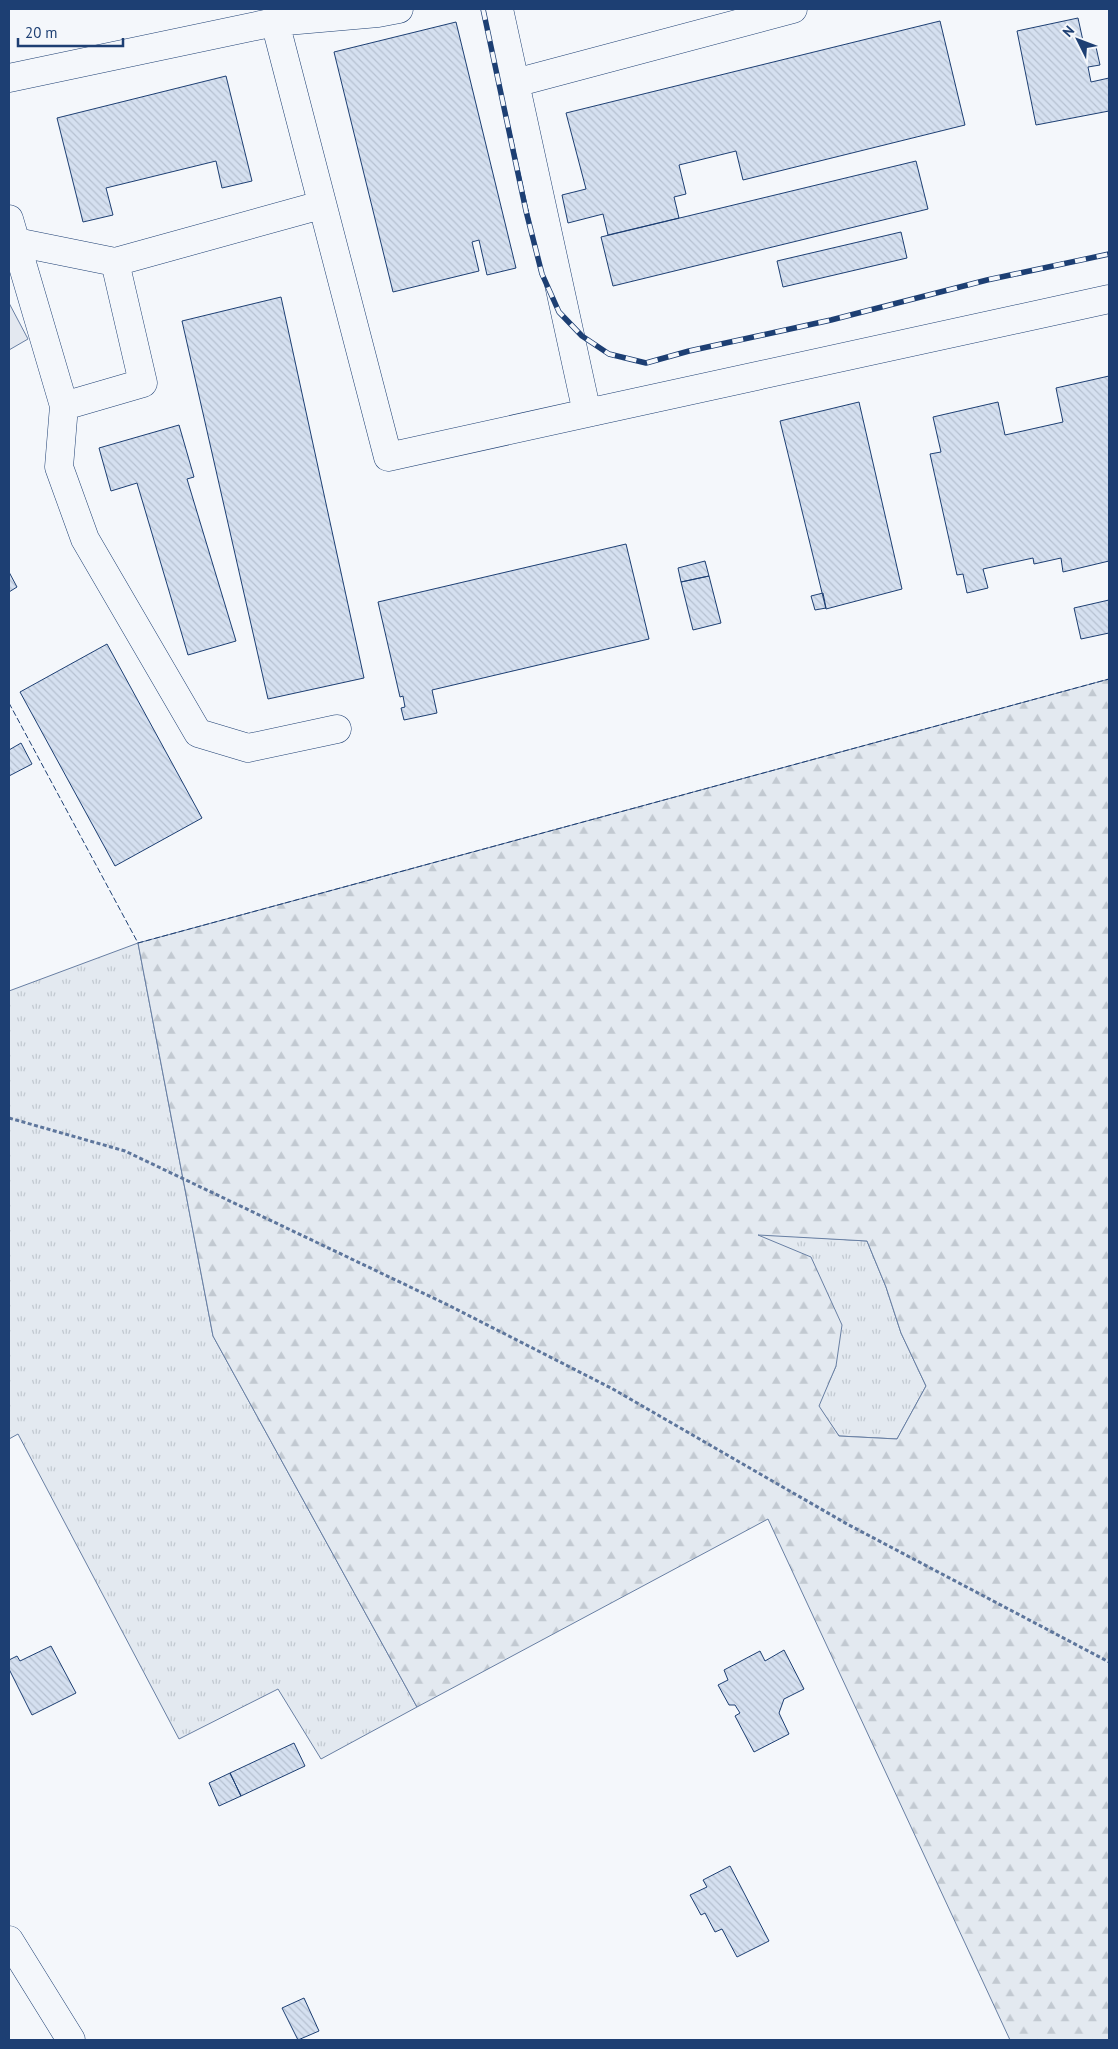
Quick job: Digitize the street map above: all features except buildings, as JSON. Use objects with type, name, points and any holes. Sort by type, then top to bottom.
[{"type":"street","points":[[499,9],[587,413]]},
{"type":"street","points":[[515,83],[793,9]]},
{"type":"street","points":[[9,78],[275,22],[385,10]]},
{"type":"street","points":[[275,22],[388,457],[1109,299]]},
{"type":"street","points":[[12,231],[115,262],[321,205]]},
{"type":"street","points":[[12,231],[64,406],[59,467],[85,539],[198,733],[248,748],[337,729]]},
{"type":"street","points":[[64,406],[143,383],[115,262]]},
{"type":"street","points":[[9,1940],[71,2040]]},
{"type":"path","points":[[9,1118],[125,1151],[448,1305],[612,1388],[847,1524],[1109,1662]]},
{"type":"green space","points":[[1109,679],[1109,2040],[1010,2040],[768,1519],[417,1707],[213,1336],[138,943]],"holes":[[[758,1235],[867,1241],[886,1287],[901,1333],[926,1386],[897,1439],[839,1436],[819,1406],[836,1366],[842,1325],[811,1257]]]},
{"type":"green space","points":[[138,943],[213,1336],[417,1707],[321,1759],[278,1689],[179,1739],[18,1434],[9,1439],[9,991]]},
{"type":"green space","points":[[756,1234],[867,1241],[886,1287],[901,1333],[926,1386],[897,1439],[839,1436],[818,1406],[836,1366]]},
{"type":"shaded area","points":[[9,303],[28,339],[9,350]]},
{"type":"railway","points":[[483,9],[526,211],[542,274],[559,312],[582,336],[609,354],[646,363],[689,351],[831,320],[987,280],[1109,254]]},
{"type":"fence","points":[[9,703],[138,943],[1109,679]]}]
